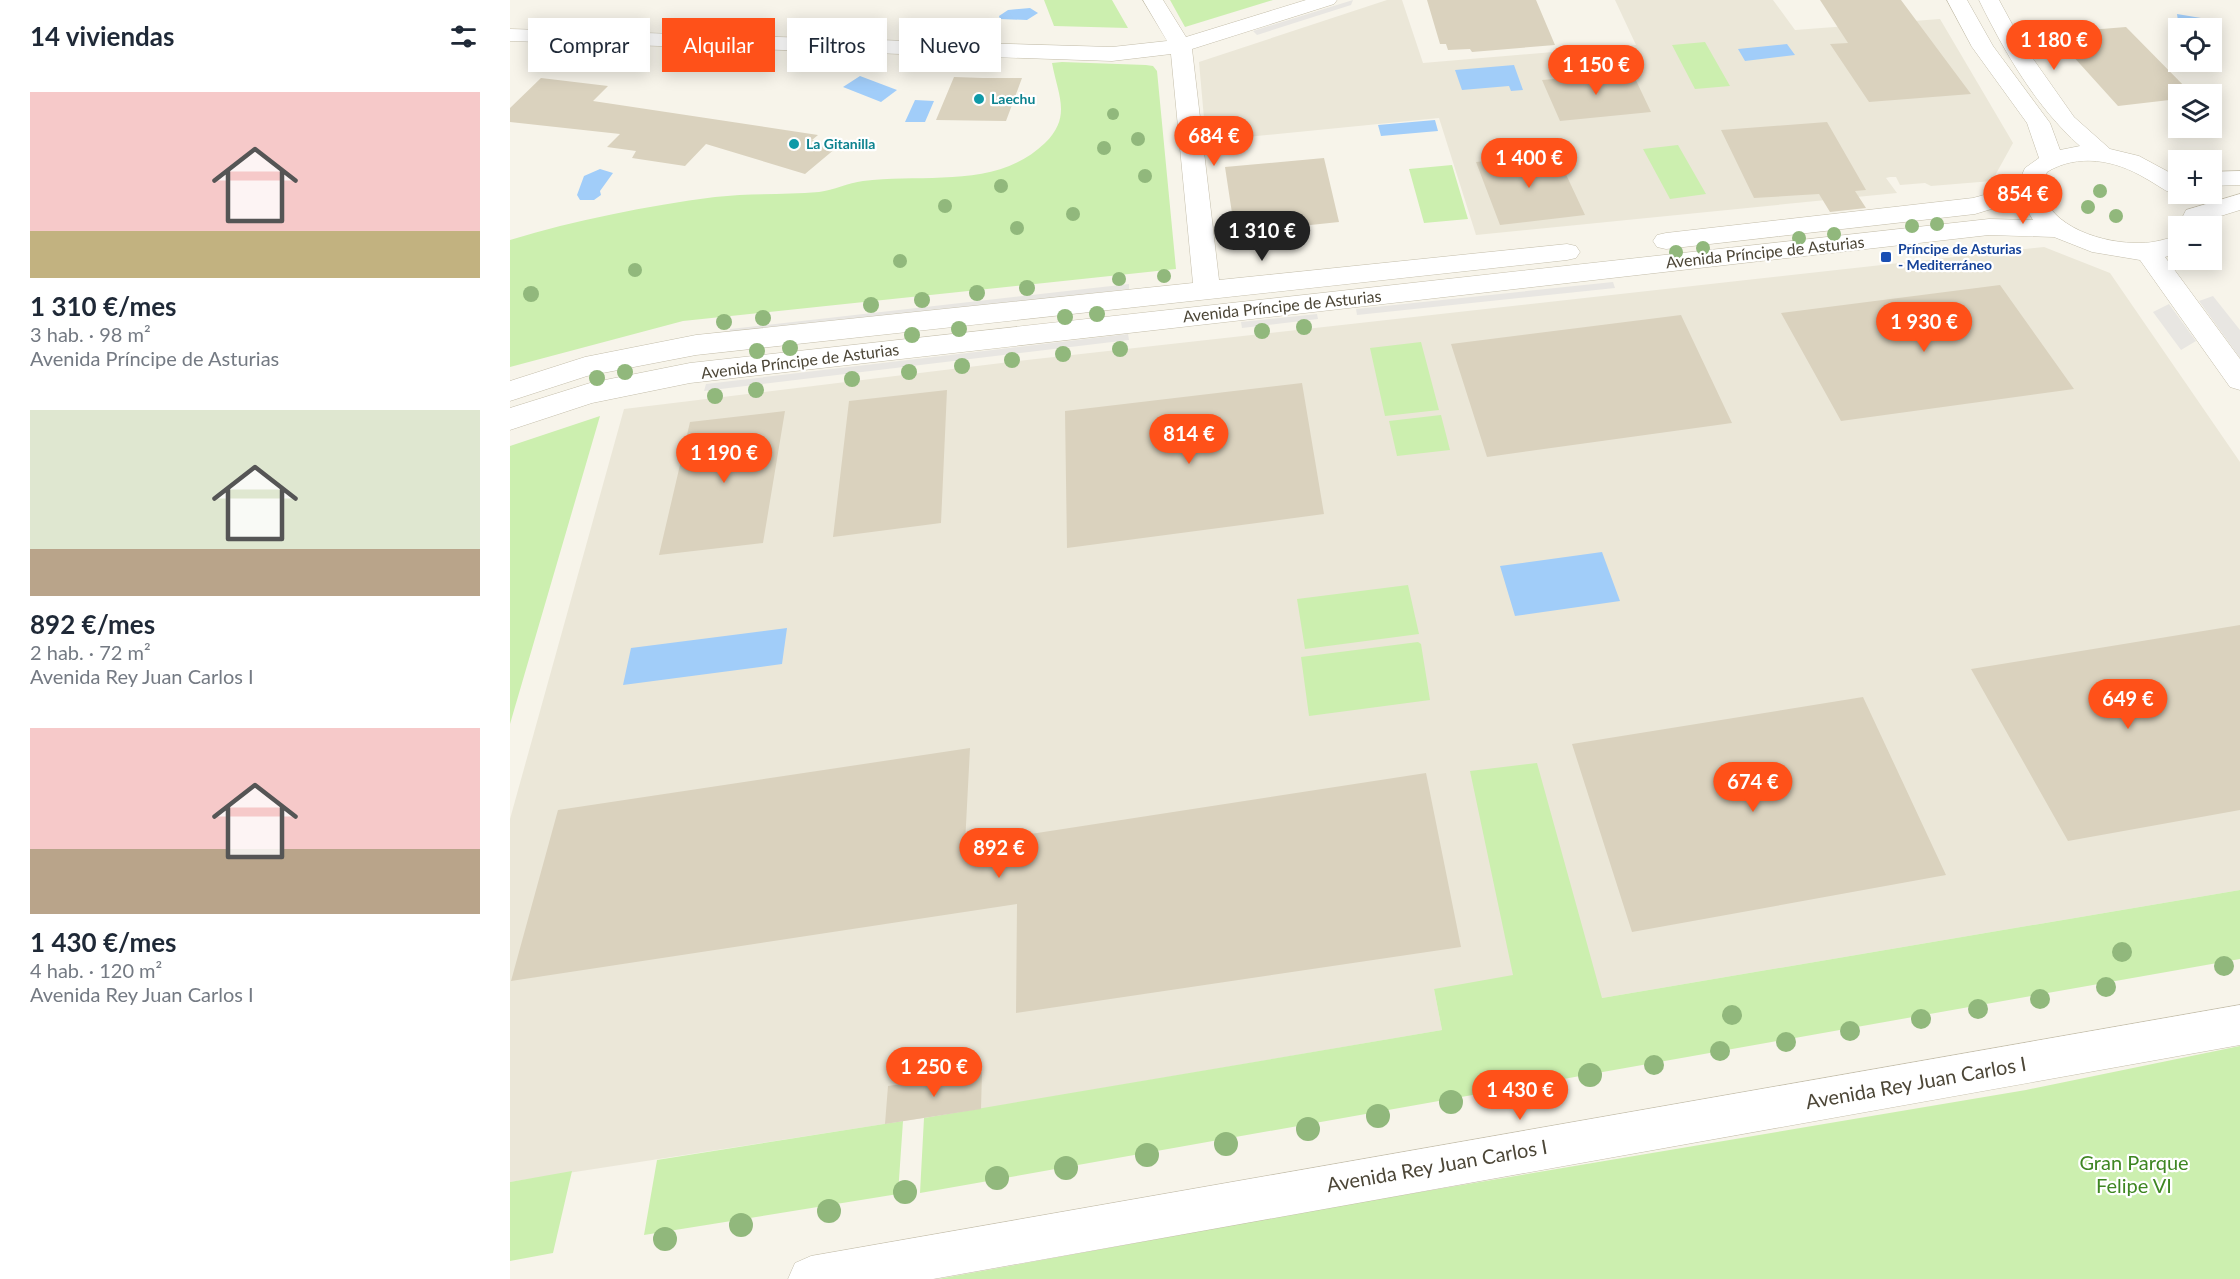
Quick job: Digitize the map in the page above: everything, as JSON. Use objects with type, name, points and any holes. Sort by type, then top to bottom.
[{"type":"street","points":[[1154,0],[1181,46],[1207,290]]},
{"type":"street","points":[[510,35],[1112,54],[1181,46],[1327,0]]},
{"type":"street","points":[[1958,0],[1983,47],[2038,123],[2051,159]]},
{"type":"street","points":[[1989,0],[2013,47],[2066,122],[2103,155]]},
{"type":"street","points":[[510,20],[1117,39],[1181,46]]},
{"type":"street","points":[[2168,178],[2134,163],[2103,155],[2084,154],[2051,159],[2038,167],[2030,177],[2029,190],[2038,210],[2060,229],[2103,247],[2148,252],[2168,247]]},
{"type":"street","points":[[2222,179],[2240,178]]},
{"type":"street","name":"Avenida Príncipe de Asturias","points":[[510,391],[585,367],[696,345],[1975,206],[2029,190]]},
{"type":"street","points":[[2207,216],[2240,202]]},
{"type":"street","name":"Avenida Príncipe de Asturias","points":[[510,419],[590,393],[690,373],[1989,226],[2060,229]]},
{"type":"street","points":[[2148,252],[2240,380]]},
{"type":"street","name":"Avenida Rey Juan Carlos I","points":[[811,1279],[1149,1217],[2240,1025]]},
{"type":"shaded area","points":[[1353,0],[1351,5],[1257,35],[1253,31]]},
{"type":"shaded area","points":[[1387,0],[1402,0],[1423,63],[1636,45],[1615,0],[1773,0],[1795,30],[1940,19],[2013,143],[1992,181],[1931,186],[1925,183],[1900,185],[1896,177],[1890,177],[1886,178],[1897,193],[1476,235],[1439,118],[1206,141],[1199,62]]},
{"type":"shaded area","points":[[2044,247],[2110,273],[2240,462],[2240,890],[1602,998],[1434,989],[1442,1030],[981,1109],[510,1182],[510,819],[624,409],[1027,360]]},
{"type":"shaded area","points":[[1613,282],[1615,288],[1357,315],[1356,309]]},
{"type":"shaded area","points":[[1129,284],[1129,289],[728,335],[730,329]]},
{"type":"shaded area","points":[[2213,296],[2240,330],[2240,358],[2199,301]]},
{"type":"shaded area","points":[[2169,304],[2196,341],[2181,350],[2153,312]]},
{"type":"shaded area","points":[[1317,314],[1318,319],[1242,328],[1241,322]]},
{"type":"shaded area","points":[[1128,334],[1129,340],[704,391],[706,384]]},
{"type":"green space","points":[[1044,0],[1112,0],[1128,28],[1054,26]]},
{"type":"green space","points":[[1170,0],[1273,0],[1185,27]]},
{"type":"green space","points":[[1705,42],[1730,86],[1695,89],[1672,45]]},
{"type":"green space","points":[[1052,63],[1146,65],[1153,66],[1157,71],[1176,269],[683,321],[510,367],[510,240],[586,220],[689,201],[728,196],[819,192],[863,181],[959,177],[1005,168],[1026,158],[1045,143],[1058,124],[1061,105]]},
{"type":"green space","points":[[1678,145],[1706,194],[1670,199],[1643,149]]},
{"type":"green space","points":[[1452,165],[1468,219],[1424,223],[1409,169]]},
{"type":"green space","points":[[1421,342],[1439,410],[1385,416],[1370,348]]},
{"type":"green space","points":[[1441,415],[1450,450],[1397,456],[1389,421]]},
{"type":"green space","points":[[600,416],[510,724],[510,446]]},
{"type":"green space","points":[[1408,585],[1419,634],[1305,649],[1297,599]]},
{"type":"green space","points":[[1418,642],[1421,644],[1430,700],[1309,716],[1301,657]]},
{"type":"green space","points":[[1537,763],[1602,998],[2240,890],[2240,959],[920,1193],[924,1118],[1442,1030],[1434,989],[1513,975],[1470,771]]},
{"type":"green space","name":"Gran Parque Felipe VI","points":[[2240,1046],[2240,1279],[938,1279],[1349,1204],[2026,1090]]},
{"type":"green space","points":[[903,1121],[898,1194],[644,1235],[657,1160]]},
{"type":"green space","points":[[572,1171],[553,1253],[510,1261],[510,1182]]},
{"type":"water","points":[[1030,8],[1038,13],[1027,20],[1000,18],[999,16],[1008,10]]},
{"type":"water","points":[[2177,14],[2201,18],[2178,18]]},
{"type":"water","points":[[1787,44],[1795,55],[1745,61],[1738,49]]},
{"type":"water","points":[[1514,65],[1523,90],[1511,91],[1509,86],[1462,90],[1455,70]]},
{"type":"water","points":[[860,76],[897,90],[881,102],[843,87]]},
{"type":"water","points":[[915,100],[934,101],[925,122],[905,122]]},
{"type":"water","points":[[1435,120],[1438,131],[1381,136],[1378,125]]},
{"type":"water","points":[[600,169],[613,173],[600,191],[601,195],[594,200],[580,200],[577,195],[584,176]]},
{"type":"water","points":[[1602,552],[1620,601],[1515,616],[1500,566]]},
{"type":"water","points":[[787,628],[782,664],[623,685],[631,648]]},
{"type":"building","points":[[1427,0],[1536,0],[1555,45],[1472,52],[1470,49],[1448,50],[1446,44],[1440,44]]},
{"type":"building","points":[[1820,0],[1901,0],[1971,94],[1869,102],[1830,44],[1848,43]]},
{"type":"building","points":[[2126,27],[2182,84],[2168,84],[2168,100],[2118,106],[2052,33]]},
{"type":"building","points":[[1632,72],[1651,112],[1560,121],[1542,80]]},
{"type":"building","name":"Laechu","points":[[954,77],[1022,78],[1006,121],[936,120]]},
{"type":"building","points":[[541,78],[608,86],[593,101],[818,135],[812,140],[836,148],[805,174],[706,144],[685,166],[632,158],[636,151],[607,147],[620,134],[510,122],[510,108]]},
{"type":"building","points":[[1827,122],[1866,190],[1855,191],[1866,208],[1830,212],[1819,194],[1754,198],[1721,130]]},
{"type":"building","points":[[1556,153],[1585,215],[1500,225],[1476,162]]},
{"type":"building","points":[[1324,158],[1339,222],[1235,233],[1225,167]]},
{"type":"building","points":[[2000,285],[2074,389],[1841,421],[1781,313]]},
{"type":"building","points":[[1681,315],[1732,423],[1487,457],[1451,344]]},
{"type":"building","points":[[1302,383],[1324,514],[1067,548],[1065,411]]},
{"type":"building","points":[[947,390],[941,523],[833,537],[849,401]]},
{"type":"building","points":[[785,411],[763,543],[659,555],[690,422]]},
{"type":"building","points":[[2240,625],[2240,810],[2068,841],[1971,669]]},
{"type":"building","points":[[1863,697],[1946,875],[1632,932],[1572,744]]},
{"type":"building","points":[[970,748],[965,844],[1426,773],[1461,947],[1016,1013],[1017,904],[511,981],[558,810]]},
{"type":"building","points":[[982,1072],[981,1109],[885,1124],[888,1086]]},
{"type":"place","name":"Laechu","points":[[979,99]]},
{"type":"place","name":"La Gitanilla","points":[[794,144]]},
{"type":"place","name":"Príncipe de Asturias - Mediterráneo","points":[[1886,257]]}]
